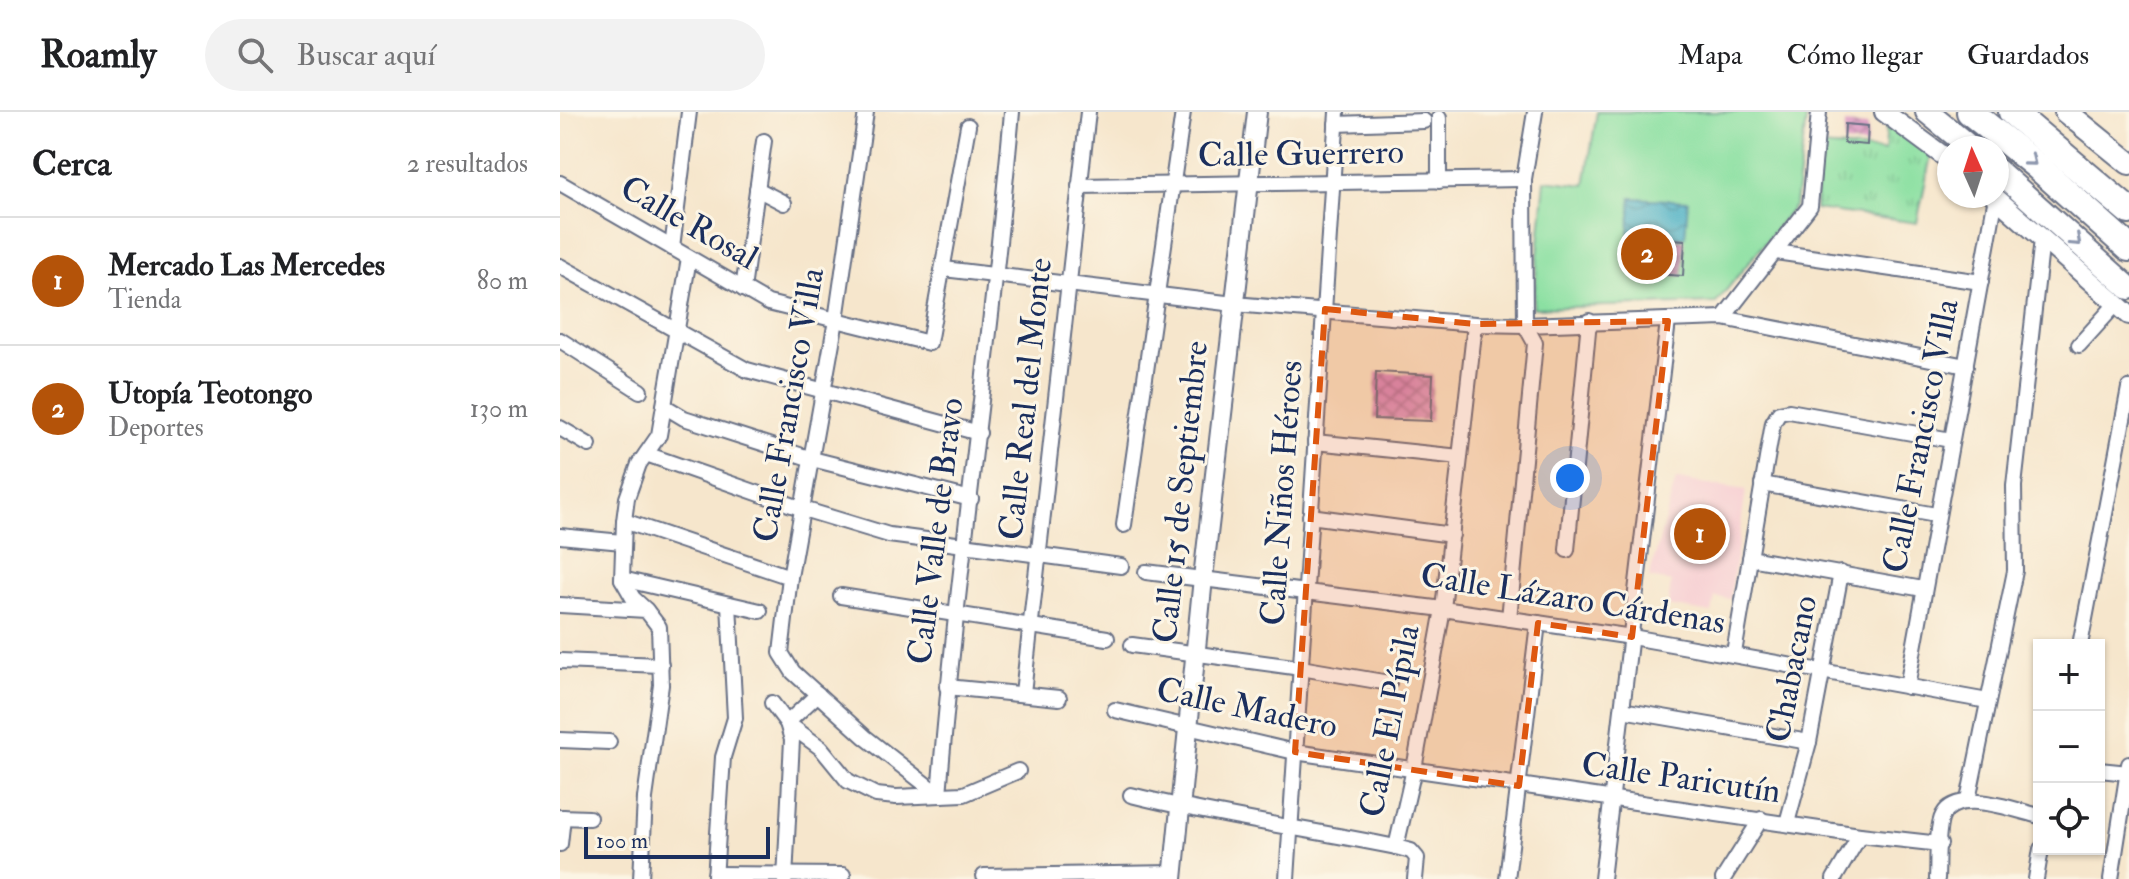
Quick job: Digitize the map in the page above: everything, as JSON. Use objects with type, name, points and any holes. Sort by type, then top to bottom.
[{"type":"highway","points":[[1970,112],[2038,167],[2129,248]]},
{"type":"highway","points":[[2012,112],[2129,211]]},
{"type":"highway","points":[[2066,112],[2129,163]]},
{"type":"highway","points":[[1927,127],[1946,136]]},
{"type":"highway","points":[[2009,182],[2125,302]]},
{"type":"street","points":[[672,248],[689,112]]},
{"type":"street","name":"Calle Francisco Villa","points":[[866,112],[836,320],[790,577],[781,653],[793,672],[865,737],[939,795]]},
{"type":"street","name":"Calle Valle de Bravo","points":[[939,795],[947,687],[998,275],[1012,112]]},
{"type":"street","name":"Calle Real del Monte","points":[[1023,693],[1088,112]]},
{"type":"street","points":[[1124,525],[1183,112]]},
{"type":"street","name":"Calle 15 de Septiembre","points":[[1173,876],[1203,578],[1257,112]]},
{"type":"street","points":[[1509,619],[1535,343],[1525,325],[1524,179],[1535,112]]},
{"type":"street","points":[[1723,318],[1810,206],[1819,112]]},
{"type":"street","points":[[1884,112],[1927,127]]},
{"type":"street","points":[[2080,112],[2129,152]]},
{"type":"street","points":[[1336,118],[1424,121]]},
{"type":"street","name":"Calle Niños Héroes","points":[[1287,879],[1336,118]]},
{"type":"street","points":[[1439,118],[1439,181]]},
{"type":"street","points":[[968,126],[944,269],[1234,304],[1325,309],[1475,324],[1723,318],[1966,366]]},
{"type":"street","points":[[743,289],[764,141]]},
{"type":"street","name":"Calle Guerrero","points":[[1079,186],[1524,179]]},
{"type":"street","name":"Calle Rosal","points":[[560,183],[768,303],[929,343],[944,269]]},
{"type":"street","points":[[757,189],[784,203]]},
{"type":"street","name":"Calle Francisco Villa","points":[[1907,687],[1993,208]]},
{"type":"street","points":[[2007,208],[2042,239],[2125,302],[2079,345]]},
{"type":"street","points":[[1968,800],[2015,571],[2014,486],[2042,239]]},
{"type":"street","points":[[1776,252],[1981,282]]},
{"type":"street","points":[[641,879],[645,798],[661,685],[659,627],[633,598],[622,579],[622,542],[632,481],[659,435],[689,258]]},
{"type":"street","points":[[560,266],[747,370],[979,433]]},
{"type":"street","points":[[1567,550],[1589,321]]},
{"type":"street","points":[[1602,879],[1668,321]]},
{"type":"street","name":"Calle El Pípila","points":[[1415,879],[1417,858],[1411,851],[1396,847],[1414,769],[1443,609],[1475,324]]},
{"type":"street","points":[[560,340],[640,391]]},
{"type":"street","points":[[2081,639],[2129,388]]},
{"type":"street","points":[[664,406],[684,418],[812,459],[971,499]]},
{"type":"street","points":[[1734,653],[1773,423],[1779,413],[1789,411],[1951,440]]},
{"type":"street","points":[[560,428],[589,445]]},
{"type":"street","points":[[1315,442],[1460,457]]},
{"type":"street","points":[[646,454],[803,509],[889,535],[1121,566]]},
{"type":"street","points":[[1762,484],[1936,515]]},
{"type":"street","points":[[1310,516],[1452,535]]},
{"type":"street","points":[[624,521],[790,577]]},
{"type":"street","points":[[560,536],[622,542]]},
{"type":"street","points":[[1750,558],[1923,589]]},
{"type":"street","name":"Calle Lázaro Cárdenas","points":[[1146,572],[1443,609],[1632,637],[1988,701]]},
{"type":"street","name":"Chabacano","points":[[1787,823],[1809,742],[1841,573]]},
{"type":"street","points":[[622,579],[760,611]]},
{"type":"street","points":[[841,596],[1107,638]]},
{"type":"street","points":[[729,604],[735,718],[723,757],[715,877],[843,875]]},
{"type":"street","points":[[560,605],[650,614]]},
{"type":"street","points":[[1507,879],[1538,623]]},
{"type":"street","points":[[1132,645],[1389,683]]},
{"type":"street","points":[[560,661],[661,665]]},
{"type":"street","points":[[947,687],[1059,698]]},
{"type":"street","points":[[787,723],[818,694]]},
{"type":"street","points":[[772,703],[787,723],[821,748],[848,781],[862,790],[896,797],[964,794],[1018,771]]},
{"type":"street","name":"Calle Madero","points":[[1115,710],[1295,752],[1414,769]]},
{"type":"street","points":[[1622,710],[1809,742]]},
{"type":"street","points":[[785,877],[792,740],[787,723]]},
{"type":"street","points":[[560,740],[609,742]]},
{"type":"street","name":"Calle Paricutín","points":[[1414,769],[1610,800],[1940,844]]},
{"type":"street","points":[[2105,770],[2128,770],[2111,879]]},
{"type":"street","points":[[1131,795],[1396,847]]},
{"type":"street","points":[[1937,879],[1943,815],[1953,805],[1968,800],[2033,815]]},
{"type":"street","points":[[560,844],[561,817],[589,818]]},
{"type":"street","points":[[1723,879],[1761,819]]},
{"type":"street","points":[[1834,879],[1860,835]]},
{"type":"street","points":[[2036,879],[2040,855]]},
{"type":"street","points":[[984,876],[1173,876]]},
{"type":"highlighted area","points":[[1325,309],[1475,324],[1668,321],[1632,637],[1538,623],[1519,786],[1295,752]]},
{"type":"shaded area","points":[[1676,479],[1746,490],[1730,599],[1715,597],[1712,613],[1668,606],[1671,582],[1649,578]]},
{"type":"green space","points":[[1597,112],[1807,112],[1795,205],[1716,303],[1533,308],[1545,180],[1585,185]]},
{"type":"green space","points":[[1887,123],[1931,155],[1917,223],[1815,209],[1821,146],[1885,151]]},
{"type":"water","points":[[1631,198],[1688,201],[1685,237],[1629,234]]},
{"type":"building","points":[[1845,124],[1868,126],[1867,145],[1844,143]]},
{"type":"building","points":[[1628,236],[1685,240],[1683,276],[1626,272]]},
{"type":"building","points":[[1376,372],[1433,375],[1431,421],[1374,419]]},
{"type":"place","name":"Utopía Teotongo","points":[[1647,254]]},
{"type":"place","name":"Mercado Las Mercedes","points":[[1700,534]]}]
